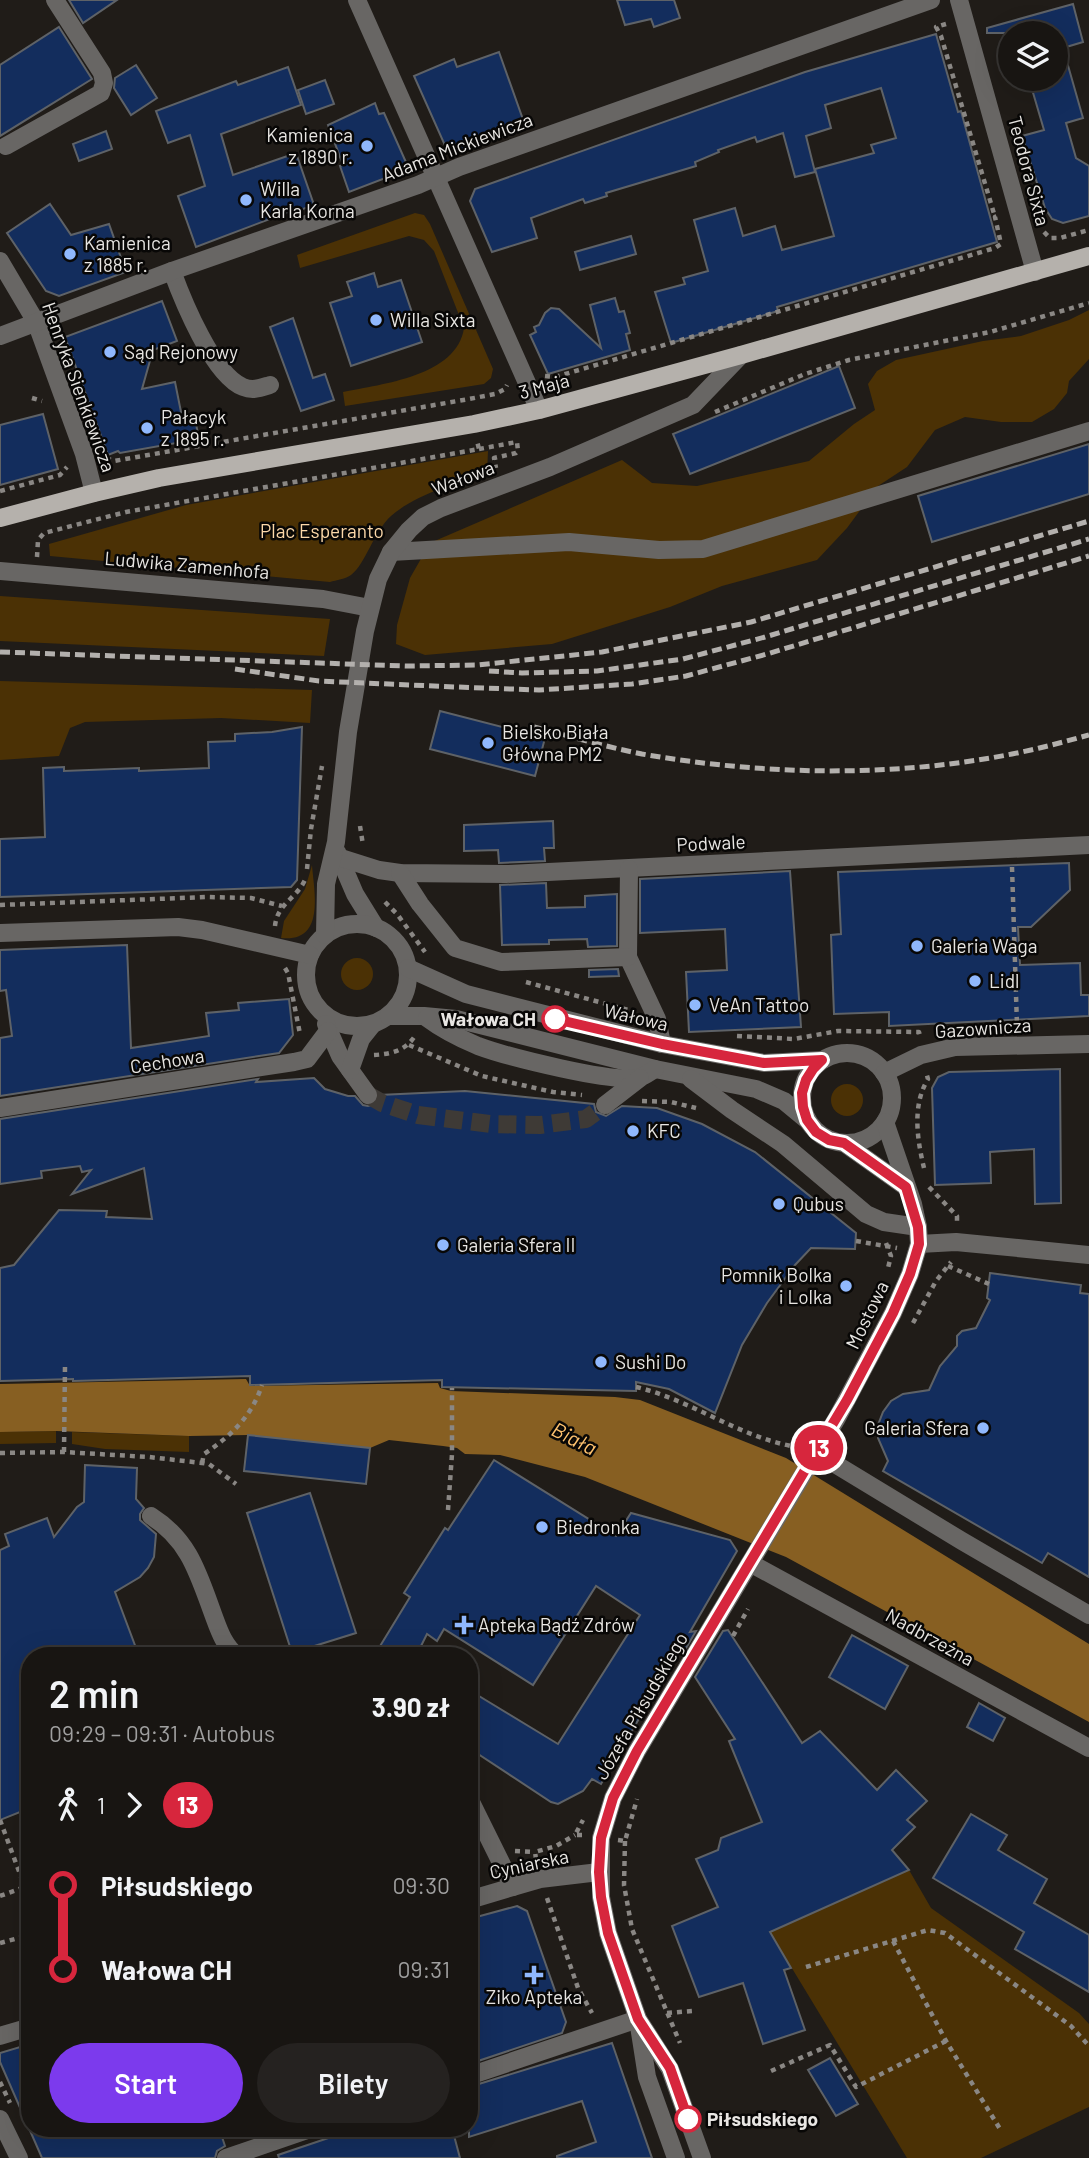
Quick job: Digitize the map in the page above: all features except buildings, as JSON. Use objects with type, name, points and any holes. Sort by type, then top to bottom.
[{"type":"main road","name":"3 Maja","points":[[0,518],[159,478],[474,424],[538,410],[1089,256]]},
{"type":"street","points":[[6,146],[101,93],[104,83],[102,73],[55,0]]},
{"type":"street","points":[[357,0],[538,410]]},
{"type":"street","name":"Adama Mickiewicza","points":[[0,336],[589,120],[931,0]]},
{"type":"street","name":"Teodora Sixta","points":[[959,0],[1035,272]]},
{"type":"street","name":"Henryka Sienkiewicza","points":[[0,261],[36,322],[85,454],[94,493]]},
{"type":"street","points":[[172,271],[202,338],[225,373],[235,383],[246,388],[255,390],[270,385]]},
{"type":"street","name":"Wałowa","points":[[326,935],[326,884],[337,849],[348,732],[363,641],[378,579],[391,552],[409,530],[424,517],[441,508],[550,467],[693,405],[741,355]]},
{"type":"street","points":[[391,552],[569,542],[659,550],[703,549],[1089,431]]},
{"type":"street","name":"Ludwika Zamenhofa","points":[[0,571],[323,598],[370,608]]},
{"type":"street","name":"Podwale","points":[[337,849],[379,870],[400,873],[506,874],[1089,845]]},
{"type":"street","points":[[337,849],[355,894],[376,928]]},
{"type":"street","points":[[629,869],[628,957],[657,1019],[662,1044]]},
{"type":"street","points":[[400,873],[420,904],[455,948],[500,962],[628,957]]},
{"type":"street","points":[[350,1070],[361,1039],[401,1003],[407,986],[408,968],[402,951],[391,937],[376,928],[359,924],[341,927],[326,935],[310,955],[306,971],[307,987],[313,1001],[350,1070],[369,1095]]},
{"type":"street","points":[[0,933],[178,927],[310,955]]},
{"type":"street","name":"Wałowa","points":[[408,968],[466,994],[662,1044],[764,1063],[822,1060]]},
{"type":"street","points":[[326,1022],[355,1027],[381,1020],[424,1016],[456,1019],[647,1074],[689,1077],[756,1089],[784,1101],[807,1120],[816,1132],[829,1140],[844,1143],[856,1143],[868,1138],[885,1122],[892,1097],[884,1073],[863,1056],[849,1053],[835,1054],[822,1060],[806,1080],[802,1093],[807,1120]]},
{"type":"street","name":"Cechowa","points":[[0,1108],[307,1059],[326,1022]]},
{"type":"street","name":"Gazownicza","points":[[884,1073],[921,1055],[955,1047],[1089,1044]]},
{"type":"street","points":[[605,1105],[647,1074]]},
{"type":"street","points":[[689,1077],[783,1144],[866,1214],[914,1240],[1089,1255]]},
{"type":"street","points":[[885,1122],[906,1187],[914,1240]]},
{"type":"street","points":[[844,1143],[906,1187]]},
{"type":"street","name":"Mostowa","points":[[755,1555],[817,1453],[893,1313],[910,1274],[914,1240]]},
{"type":"street","points":[[817,1453],[1089,1615]]},
{"type":"street","points":[[150,1516],[164,1524],[183,1544],[224,1642],[229,1647]]},
{"type":"street","name":"Nadbrzeżna","points":[[755,1555],[1089,1748]]},
{"type":"street","name":"Józefa Piłsudskiego","points":[[676,2158],[647,2077],[638,2019],[608,1933],[599,1872],[601,1838],[613,1798],[643,1741],[755,1555]]},
{"type":"street","points":[[478,1816],[513,1887]]},
{"type":"street","name":"Cyniarska","points":[[478,1897],[540,1879],[599,1872]]},
{"type":"street","points":[[478,2073],[638,2019]]},
{"type":"street","name":"Józefa Piłsudskiego","points":[[638,2019],[670,2068],[702,2158]]},
{"type":"street","points":[[0,2036],[21,2030]]},
{"type":"street","points":[[0,2119],[19,2158]]},
{"type":"street","points":[[226,2158],[287,2137]]},
{"type":"path","points":[[100,448],[104,456],[114,461],[469,399],[505,389],[508,383],[505,370],[533,358],[539,370],[547,377],[555,377],[995,248],[1001,244],[1001,239],[941,36],[936,27]]},
{"type":"path","points":[[995,217],[1018,211]]},
{"type":"path","points":[[1040,223],[1050,238],[1089,230]]},
{"type":"path","points":[[710,414],[805,374],[849,360],[990,332],[1089,303]]},
{"type":"path","points":[[33,398],[41,401]]},
{"type":"path","points":[[469,399],[479,449]]},
{"type":"path","points":[[37,559],[38,540],[44,533],[126,512],[517,442],[516,453],[494,458],[498,475]]},
{"type":"path","points":[[0,491],[60,475],[64,472],[67,461]]},
{"type":"path","points":[[294,1062],[301,1043],[288,973],[282,966],[268,962],[276,916],[282,906],[300,891],[307,877],[311,829],[324,753]]},
{"type":"path","points":[[1012,848],[1017,1030]]},
{"type":"path","points":[[379,870],[379,895],[397,914],[429,959]]},
{"type":"path","points":[[0,905],[207,897],[251,898],[282,906]]},
{"type":"path","points":[[520,981],[657,1019]]},
{"type":"path","points":[[731,1035],[794,1038]]},
{"type":"path","points":[[882,1233],[891,1256],[888,1272]]},
{"type":"path","points":[[856,1241],[888,1245],[914,1240]]},
{"type":"path","points":[[943,1264],[989,1284]]},
{"type":"path","points":[[64,1452],[65,1365]]},
{"type":"path","points":[[65,1373],[74,1373]]},
{"type":"path","points":[[202,1464],[204,1454],[248,1415],[262,1385]]},
{"type":"path","points":[[636,1387],[658,1392],[768,1441],[797,1450],[804,1437]]},
{"type":"path","points":[[448,1510],[452,1454],[452,1389]]},
{"type":"path","points":[[0,1453],[64,1452],[209,1464],[236,1484]]},
{"type":"path","points":[[0,1820],[21,1876]]},
{"type":"path","points":[[575,1835],[556,1846],[535,1852],[540,1879],[578,1988],[602,2032]]},
{"type":"path","points":[[625,1841],[624,1885],[632,1929],[684,2052]]},
{"type":"path","points":[[0,1896],[21,1888]]},
{"type":"path","points":[[806,1967],[928,1930],[944,1933],[1071,2026],[1089,2046]]},
{"type":"path","points":[[0,1943],[21,1937]]},
{"type":"path","points":[[893,1941],[946,2041],[1000,2129]]},
{"type":"path","points":[[667,2014],[692,2011]]},
{"type":"path","points":[[771,2071],[830,2045],[856,2087],[946,2041]]},
{"type":"green space","points":[[415,213],[424,215],[430,224],[493,369],[491,378],[484,384],[345,406],[343,392],[397,381],[433,367],[448,357],[458,344],[464,328],[434,251],[424,240],[409,236],[300,268],[297,255]]},
{"type":"green space","points":[[1089,310],[1089,359],[1069,381],[1067,393],[1054,409],[1032,422],[1001,422],[965,417],[935,430],[907,467],[878,486],[847,528],[817,560],[722,586],[670,607],[552,644],[425,655],[396,644],[397,625],[410,578],[430,543],[622,460],[652,483],[697,486],[809,461],[875,410],[868,384],[877,371],[896,360],[983,341],[1021,336],[1069,320]]},
{"type":"green space","name":"Plac Esperanto","points":[[488,451],[487,474],[437,490],[402,508],[385,522],[356,570],[346,578],[330,582],[50,556],[49,544],[186,505]]},
{"type":"green space","points":[[0,596],[330,619],[324,656],[0,641]]},
{"type":"green space","points":[[0,681],[312,690],[310,723],[221,718],[85,722],[70,728],[59,756],[0,760]]},
{"type":"green space","points":[[312,865],[315,901],[311,924],[305,932],[295,937],[281,938],[284,921],[305,889]]},
{"type":"green space","points":[[357,958],[369,962],[373,974],[369,986],[357,990],[345,986],[341,974],[345,962]]},
{"type":"green space","points":[[847,1084],[859,1088],[863,1100],[859,1112],[847,1116],[835,1112],[831,1100],[835,1088]]},
{"type":"green space","points":[[56,1431],[56,1443],[0,1444],[0,1432]]},
{"type":"green space","points":[[72,1432],[189,1436],[189,1452],[105,1449],[72,1444]]},
{"type":"green space","points":[[909,1870],[931,1908],[1079,2013],[1089,2024],[1089,2107],[981,2158],[907,2158],[770,1932]]},
{"type":"water","name":"Biała","points":[[246,1379],[250,1386],[438,1383],[440,1388],[451,1391],[640,1400],[786,1458],[1089,1644],[1089,1722],[786,1557],[585,1477],[500,1455],[465,1454],[457,1448],[389,1440],[370,1448],[248,1435],[0,1432],[0,1384]]},
{"type":"tunnel","points":[[368,1095],[382,1103],[418,1115],[490,1124],[540,1125],[586,1119],[605,1105]]},
{"type":"railway","points":[[0,652],[406,666],[477,665],[602,652],[751,622],[1089,521]]},
{"type":"railway","points":[[489,671],[597,671],[683,659],[765,637],[1089,539]]},
{"type":"railway","points":[[235,669],[319,681],[456,687],[539,690],[632,684],[686,676],[767,654],[1089,556]]},
{"type":"railway","points":[[534,727],[628,751],[688,761],[780,770],[827,771],[966,762],[1022,752],[1089,735]]},
{"type":"bus line","name":"13","points":[[555,1019],[662,1044],[764,1063],[822,1060],[806,1080],[802,1093],[807,1120],[816,1132],[829,1140],[844,1143],[906,1187],[918,1227],[919,1244],[910,1274],[857,1383],[637,1751],[613,1798],[601,1838],[599,1872],[608,1933],[638,2019],[670,2068],[688,2119]]},
{"type":"place","name":"Kamienica z 1890 r.","points":[[367,146]]},
{"type":"place","name":"Willa Karla Korna","points":[[246,200]]},
{"type":"place","name":"Kamienica z 1885 r.","points":[[70,254]]},
{"type":"place","name":"Willa Sixta","points":[[376,320]]},
{"type":"place","name":"Sąd Rejonowy","points":[[110,352]]},
{"type":"place","name":"Pałacyk z 1895 r.","points":[[147,428]]},
{"type":"place","name":"Bielsko Biała Główna PM2","points":[[488,743]]},
{"type":"place","name":"Galeria Waga","points":[[917,946]]},
{"type":"place","name":"Lidl","points":[[975,981]]},
{"type":"place","name":"VeAn Tattoo","points":[[695,1005]]},
{"type":"place","name":"Wałowa CH","points":[[555,1019]]},
{"type":"place","name":"KFC","points":[[633,1131]]},
{"type":"place","name":"Qubus","points":[[779,1204]]},
{"type":"place","name":"Galeria Sfera II","points":[[443,1245]]},
{"type":"place","name":"Pomnik Bolka i Lolka","points":[[846,1286]]},
{"type":"place","name":"Sushi Do","points":[[601,1362]]},
{"type":"place","name":"Galeria Sfera","points":[[983,1428]]},
{"type":"place","name":"Biedronka","points":[[542,1527]]},
{"type":"place","name":"Apteka Bądź Zdrów","points":[[464,1625]]},
{"type":"place","name":"Ziko Apteka","points":[[534,1975]]},
{"type":"place","name":"Piłsudskiego","points":[[688,2119]]}]
